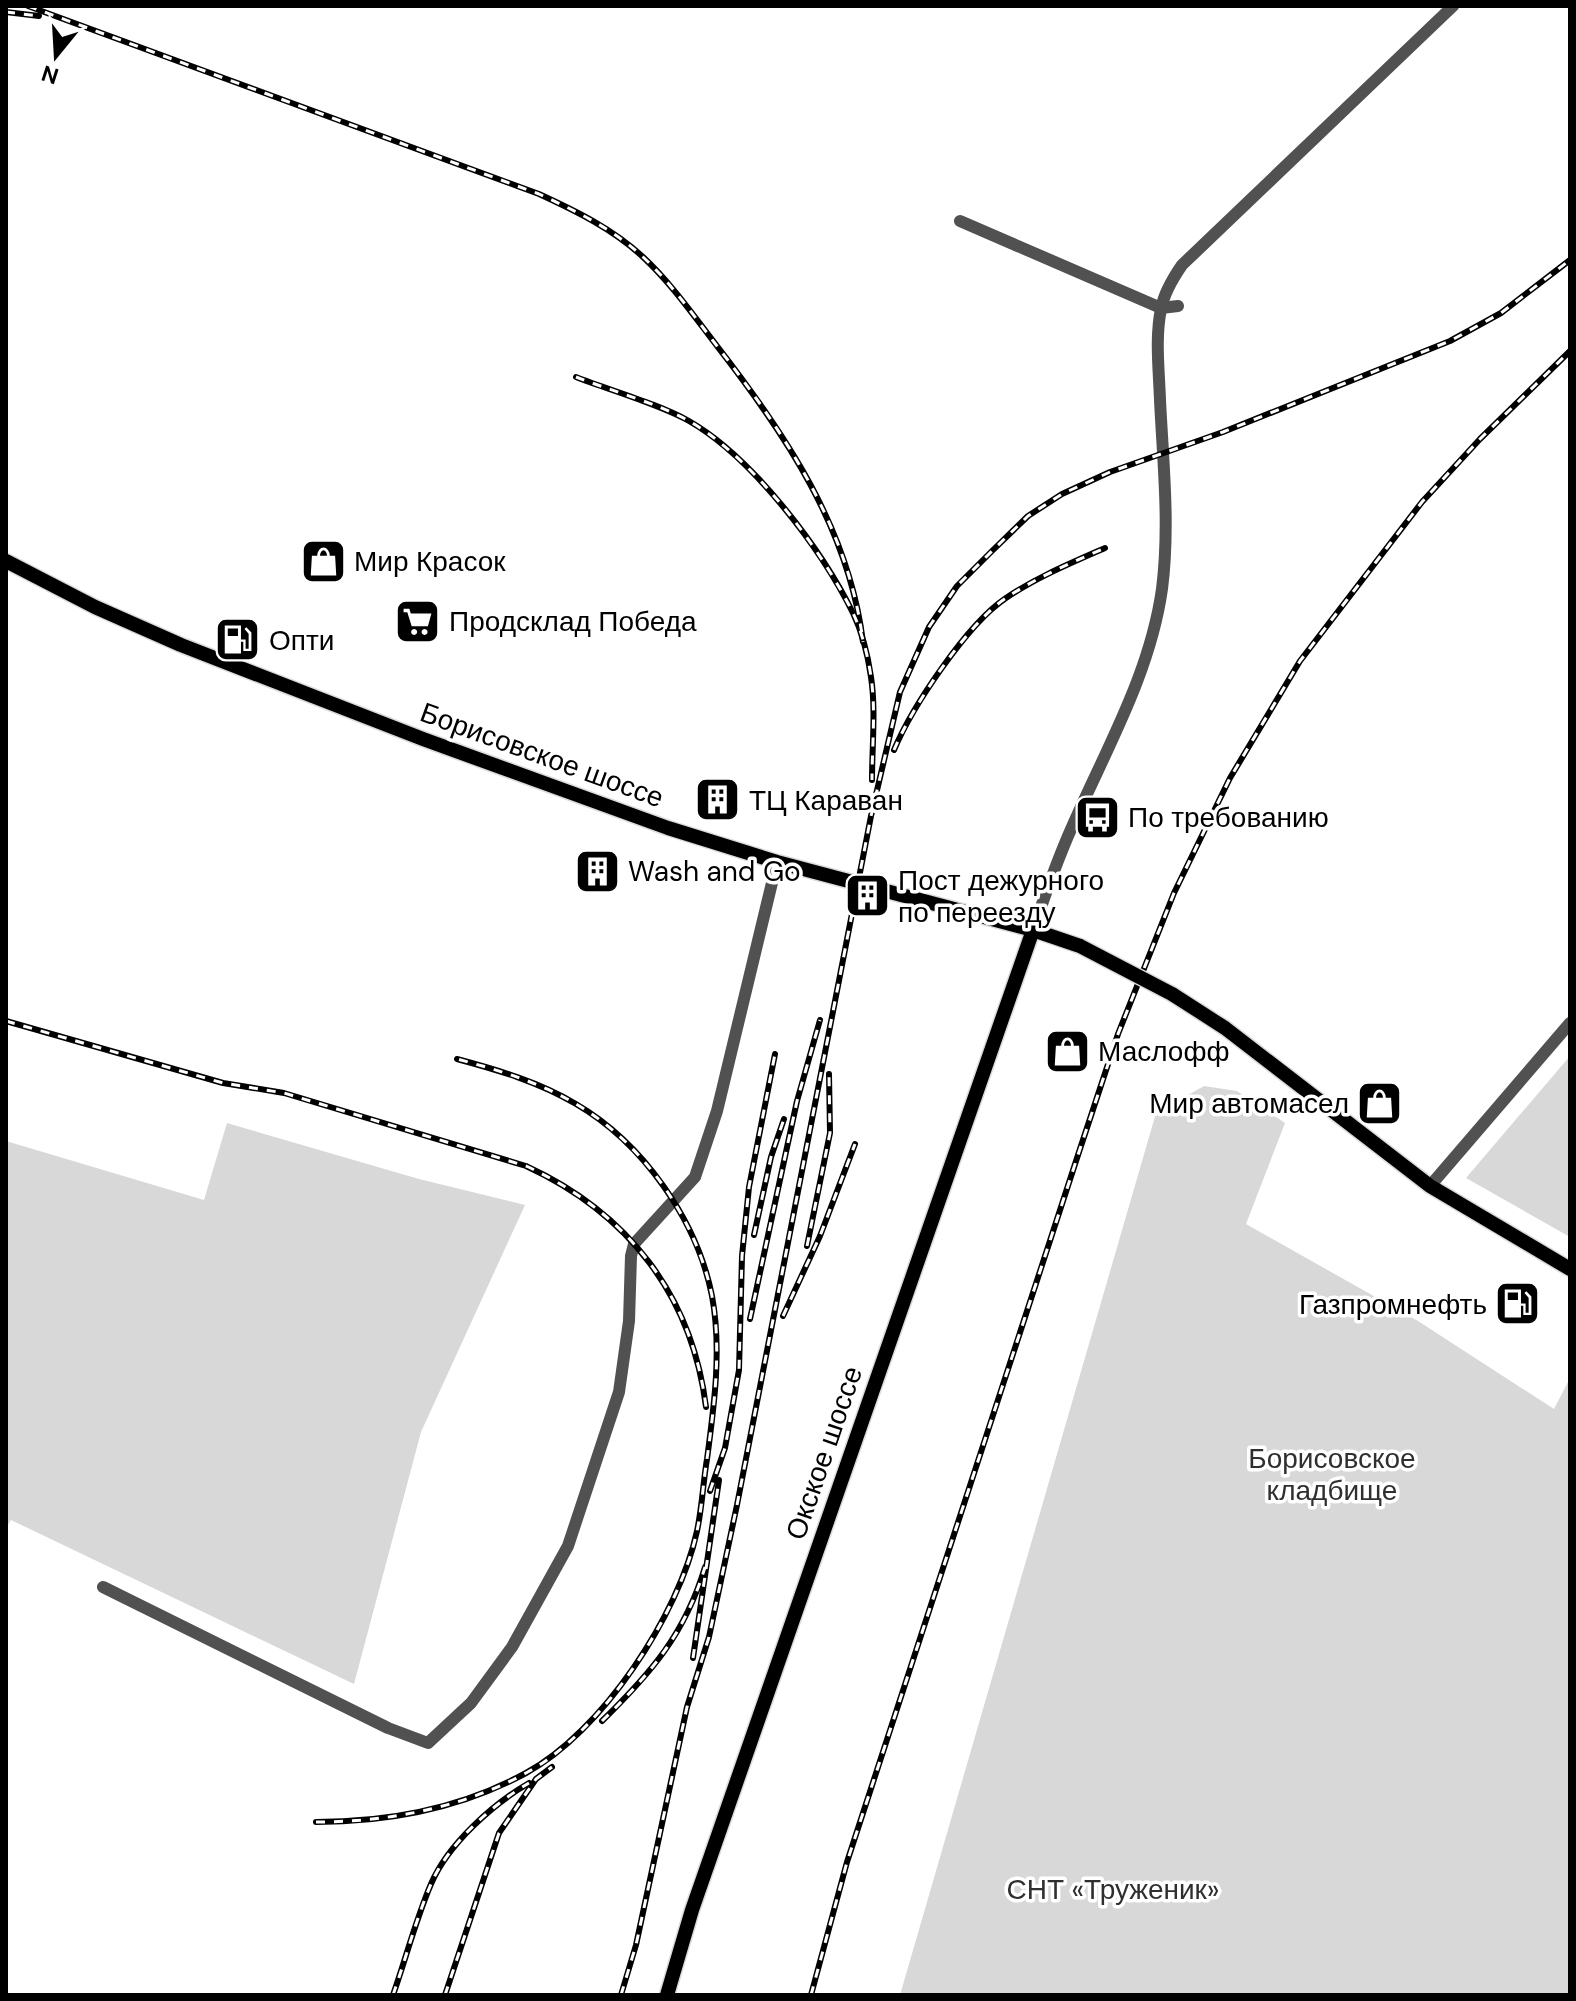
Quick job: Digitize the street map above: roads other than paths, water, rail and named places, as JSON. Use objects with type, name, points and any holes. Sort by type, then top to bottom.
[{"type":"main road","name":"Борисовское шоссе","points":[[6,561],[95,607],[168,639],[327,702],[668,828],[777,862],[1033,930],[1080,946],[1172,994],[1225,1028],[1430,1186]]},
{"type":"main road","name":"Окское шоссе","points":[[667,1995],[692,1910],[1033,930]]},
{"type":"main road","points":[[1430,1186],[1570,1269]]},
{"type":"street","points":[[1033,930],[1063,848],[1132,697],[1157,618],[1166,516],[1158,352],[1161,308],[1172,278],[1453,6]]},
{"type":"street","points":[[960,221],[1161,308],[1178,306]]},
{"type":"street","points":[[103,1587],[388,1728],[428,1743],[471,1703],[512,1647],[568,1546],[587,1494],[619,1392],[629,1321],[634,1244],[695,1177],[717,1111],[777,862]]},
{"type":"street","points":[[1430,1186],[1570,1023]]},
{"type":"railway","points":[[28,6],[539,194],[594,221],[631,247],[682,300],[743,380],[790,449],[829,522],[844,561],[856,600],[863,642]]},
{"type":"railway","points":[[6,12],[39,16]]},
{"type":"railway","points":[[621,1995],[636,1945],[687,1707],[709,1637],[737,1505],[871,816],[900,692],[929,627],[957,586],[1028,516],[1062,494],[1110,472],[1223,432],[1450,341],[1501,313],[1570,260]]},
{"type":"railway","points":[[811,1995],[847,1862],[1078,1155],[1118,1034],[1174,893],[1230,778],[1300,661],[1422,502],[1480,439],[1570,351]]},
{"type":"railway","points":[[576,377],[663,409],[713,437],[760,480],[804,533],[839,588],[856,620],[864,644],[873,702],[872,780]]},
{"type":"railway","points":[[894,750],[942,668],[991,610],[1030,583],[1105,548]]},
{"type":"railway","points":[[750,1319],[797,1101],[820,1020]]},
{"type":"railway","points":[[6,1021],[223,1083],[284,1093],[526,1166],[562,1185],[624,1233],[649,1262],[670,1294],[698,1366],[706,1407]]},
{"type":"railway","points":[[710,1491],[725,1448],[739,1370],[742,1256],[749,1187],[775,1054]]},
{"type":"railway","points":[[316,1822],[397,1816],[450,1804],[502,1785],[554,1754],[609,1701],[655,1634],[688,1564],[699,1522],[714,1399],[717,1357],[715,1316],[705,1268],[680,1212],[645,1162],[600,1120],[548,1089],[457,1059]]},
{"type":"railway","points":[[807,1246],[830,1133],[829,1074]]},
{"type":"railway","points":[[754,1235],[771,1157],[784,1119]]},
{"type":"railway","points":[[783,1316],[820,1236],[855,1144]]},
{"type":"railway","points":[[693,1658],[719,1480]]},
{"type":"railway","points":[[602,1721],[651,1669],[677,1633],[705,1567]]},
{"type":"railway","points":[[445,1995],[499,1833],[536,1779],[552,1767]]},
{"type":"railway","points":[[393,1995],[431,1884],[448,1854],[473,1826],[529,1783]]},
{"type":"place","name":"Мир Красок","points":[[323,561]]},
{"type":"place","name":"Продсклад Победа","points":[[418,621]]},
{"type":"place","name":"Опти","points":[[238,640]]},
{"type":"place","name":"ТЦ Караван","points":[[718,800]]},
{"type":"place","name":"По требованию","points":[[1097,817]]},
{"type":"place","name":"Wash and Go","points":[[597,871]]},
{"type":"place","name":"Пост дежурного по переезду","points":[[867,896]]},
{"type":"place","name":"Маслофф","points":[[1067,1051]]},
{"type":"place","name":"Мир автомасел","points":[[1380,1103]]},
{"type":"place","name":"Газпромнефть","points":[[1518,1304]]},
{"type":"park label","name":"Борисовское кладбище","points":[[1332,1474]]},
{"type":"park label","name":"СНТ «Труженик»","points":[[1113,1889]]}]
